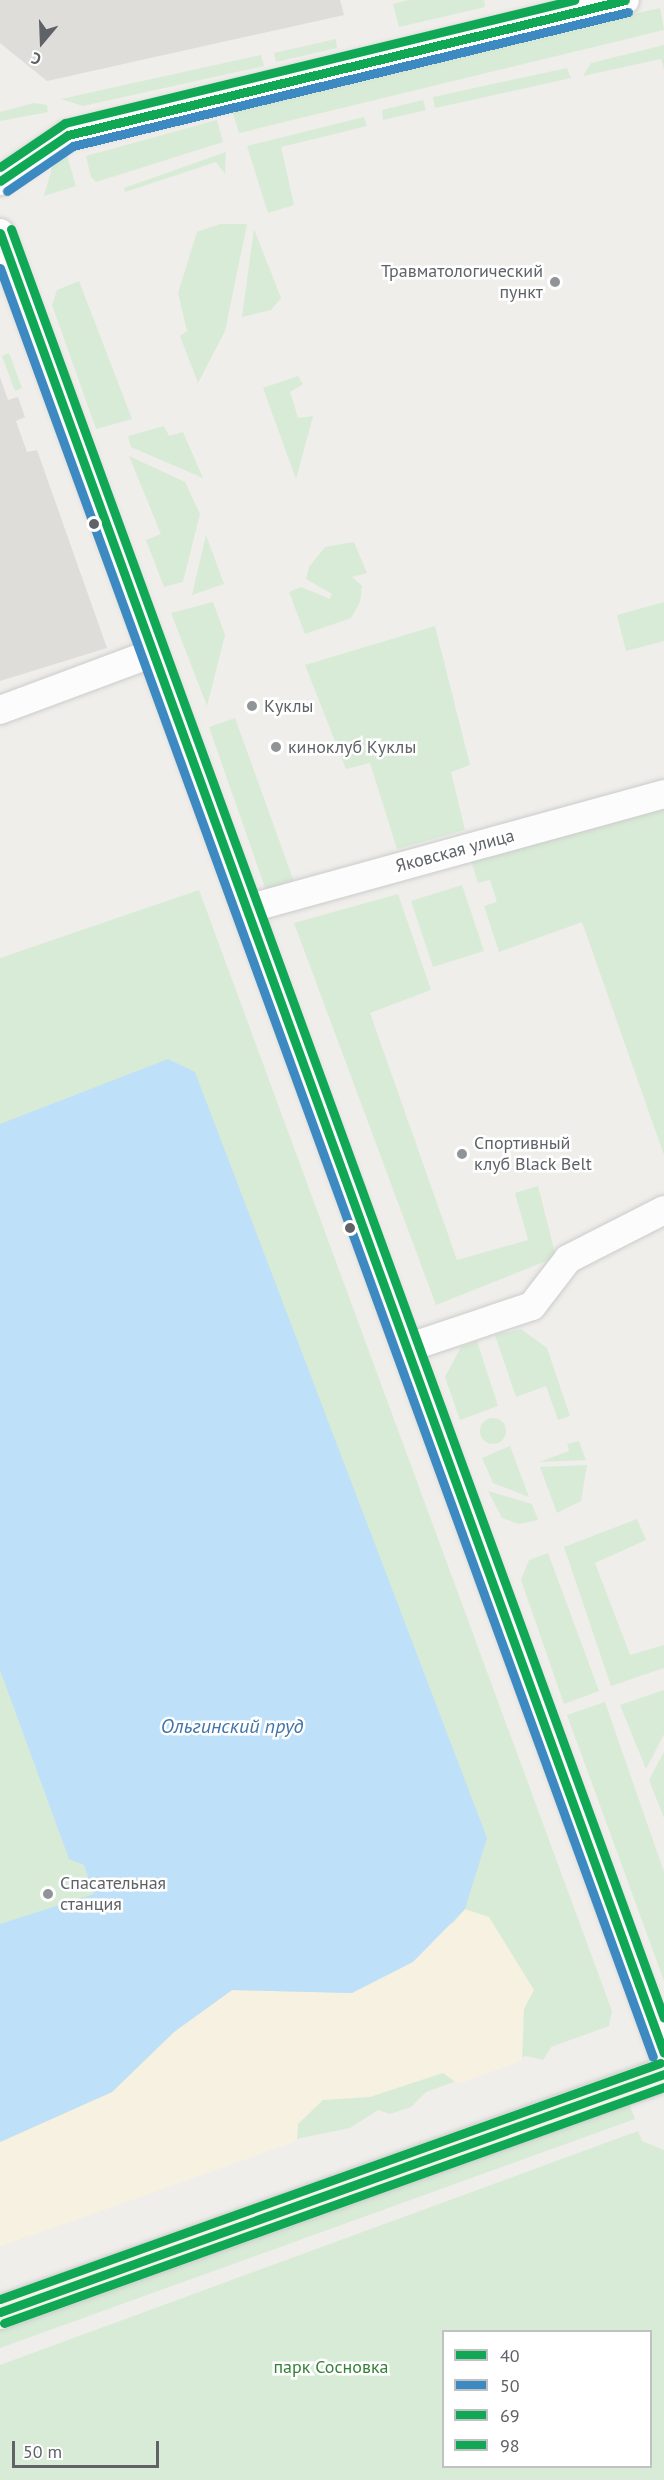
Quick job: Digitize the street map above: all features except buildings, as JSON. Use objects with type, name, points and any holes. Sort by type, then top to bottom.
[{"type":"main road","points":[[0,2292],[664,2054]]},
{"type":"main road","points":[[0,2313],[664,2074]]},
{"type":"street","points":[[0,181],[68,135],[625,0]]},
{"type":"street","points":[[0,233],[664,2054]]},
{"type":"street","points":[[0,710],[153,653]]},
{"type":"street","name":"Яковская улица","points":[[247,909],[664,794]]},
{"type":"street","points":[[407,1348],[532,1306],[568,1259],[664,1210]]},
{"type":"shaded area","points":[[0,0],[340,0],[344,15],[47,81],[0,43]]},
{"type":"shaded area","points":[[0,377],[8,400],[18,397],[25,417],[16,421],[27,452],[37,450],[107,648],[0,681]]},
{"type":"green space","points":[[408,0],[484,0],[485,7],[399,27],[393,4]]},
{"type":"green space","points":[[660,8],[664,30],[239,133],[231,107]]},
{"type":"green space","points":[[336,39],[337,48],[276,62],[274,53]]},
{"type":"green space","points":[[664,45],[664,69],[661,59],[583,76],[591,63]]},
{"type":"green space","points":[[261,55],[264,66],[83,106],[61,99]]},
{"type":"green space","points":[[567,68],[571,78],[435,108],[433,97]]},
{"type":"green space","points":[[423,100],[426,110],[383,120],[382,110]]},
{"type":"green space","points":[[34,103],[47,105],[48,112],[0,121],[0,112]]},
{"type":"green space","points":[[364,117],[367,126],[281,147],[294,205],[268,213],[247,146]]},
{"type":"green space","points":[[217,120],[223,142],[96,182],[91,177],[86,156]]},
{"type":"green space","points":[[65,149],[76,186],[44,196],[52,168]]},
{"type":"green space","points":[[226,152],[225,174],[216,162],[125,192],[124,188]]},
{"type":"green space","points":[[220,224],[247,224],[225,331],[198,383],[180,336],[187,331],[178,293],[197,232]]},
{"type":"green space","points":[[254,229],[281,298],[271,310],[242,317]]},
{"type":"green space","points":[[79,281],[132,419],[96,429],[52,305],[57,290]]},
{"type":"green space","points":[[9,353],[22,388],[15,391],[2,356]]},
{"type":"green space","points":[[298,376],[303,384],[290,392],[298,418],[313,416],[296,479],[263,388]]},
{"type":"green space","points":[[164,426],[169,436],[183,432],[203,478],[131,447],[128,436]]},
{"type":"green space","points":[[129,456],[185,482],[200,514],[183,582],[164,587],[146,540],[161,534]]},
{"type":"green space","points":[[206,535],[224,584],[192,595]]},
{"type":"green space","points":[[354,542],[367,573],[352,577],[362,586],[360,602],[351,618],[305,634],[289,592],[301,587],[330,599],[332,594],[306,579],[309,567],[325,547]]},
{"type":"green space","points":[[213,602],[225,635],[207,706],[171,613]]},
{"type":"green space","points":[[664,602],[664,641],[626,651],[617,615]]},
{"type":"green space","points":[[435,626],[470,765],[451,772],[465,830],[397,849],[370,763],[346,769],[305,665]]},
{"type":"green space","points":[[235,718],[296,887],[268,896],[209,727]]},
{"type":"green space","points":[[664,806],[664,1155],[582,922],[499,952],[484,906],[497,902],[490,880],[478,883],[470,857]]},
{"type":"green space","points":[[462,885],[484,951],[433,967],[411,901]]},
{"type":"green space","name":"Ольгинский пруд","points":[[199,890],[612,2011],[609,2026],[551,2047],[543,2060],[526,2056],[426,2092],[411,2107],[390,2114],[378,2110],[350,2128],[301,2138],[0,2247],[0,958]]},
{"type":"green space","points":[[398,894],[431,990],[370,1013],[457,1260],[528,1240],[515,1193],[538,1186],[556,1257],[436,1305],[294,923]]},
{"type":"green space","points":[[521,1329],[547,1348],[570,1416],[558,1420],[546,1386],[516,1397],[495,1335]]},
{"type":"green space","points":[[477,1341],[498,1406],[460,1420],[445,1377],[461,1347]]},
{"type":"green space","points":[[493,1418],[502,1422],[506,1431],[502,1440],[493,1444],[484,1440],[480,1431],[484,1422]]},
{"type":"green space","points":[[579,1441],[586,1460],[539,1462],[569,1451],[567,1444]]},
{"type":"green space","points":[[510,1446],[529,1497],[493,1483],[482,1458]]},
{"type":"green space","points":[[587,1465],[581,1501],[557,1513],[540,1467]]},
{"type":"green space","points":[[488,1491],[532,1504],[538,1520],[519,1524],[502,1518]]},
{"type":"green space","points":[[637,1519],[646,1540],[595,1563],[630,1655],[664,1645],[664,1668],[611,1686],[564,1547]]},
{"type":"green space","points":[[548,1553],[599,1691],[564,1704],[521,1580],[529,1560]]},
{"type":"green space","points":[[664,1690],[664,1734],[646,1769],[620,1705]]},
{"type":"green space","points":[[605,1702],[664,1872],[664,1981],[567,1715]]},
{"type":"green space","points":[[664,1752],[664,1818],[649,1780]]},
{"type":"green space","points":[[625,2094],[635,2119],[0,2348],[0,2319]]},
{"type":"green space","name":"парк Сосновка","points":[[638,2131],[642,2141],[664,2150],[664,2480],[0,2480],[0,2365]]},
{"type":"sand","points":[[465,1909],[489,1917],[534,1990],[524,2009],[522,2061],[458,2084],[443,2073],[370,2097],[323,2100],[298,2124],[297,2141],[0,2247],[0,2142],[112,2092],[174,2032],[232,1990],[352,1993],[454,1922]]},
{"type":"water","name":"Ольгинский пруд","points":[[168,1059],[195,1072],[487,1838],[465,1909],[413,1962],[352,1993],[232,1990],[174,2032],[112,2092],[0,2142],[0,1924],[94,1894],[84,1865],[69,1859],[0,1670],[0,1124]]},
{"type":"transit line","points":[[0,167],[65,123],[574,0]]},
{"type":"transit line","name":"40","points":[[0,181],[68,135],[625,0]]},
{"type":"transit line","points":[[7,191],[73,146],[628,12]]},
{"type":"transit line","name":"69","points":[[11,229],[664,2018]]},
{"type":"transit line","name":"40","points":[[0,233],[664,2053]]},
{"type":"transit line","name":"50","points":[[0,268],[653,2057]]},
{"type":"transit line","name":"69","points":[[0,2299],[660,2063]]},
{"type":"transit line","name":"40","points":[[0,2312],[664,2074]]},
{"type":"transit line","name":"98","points":[[4,2323],[664,2087]]},
{"type":"place","name":"Травматологический пункт","points":[[555,282]]},
{"type":"place","name":"Куклы","points":[[252,706]]},
{"type":"place","name":"киноклуб Куклы","points":[[276,747]]},
{"type":"place","name":"Спортивный клуб Black Belt","points":[[462,1154]]},
{"type":"place","name":"Спасательная станция","points":[[48,1894]]}]
